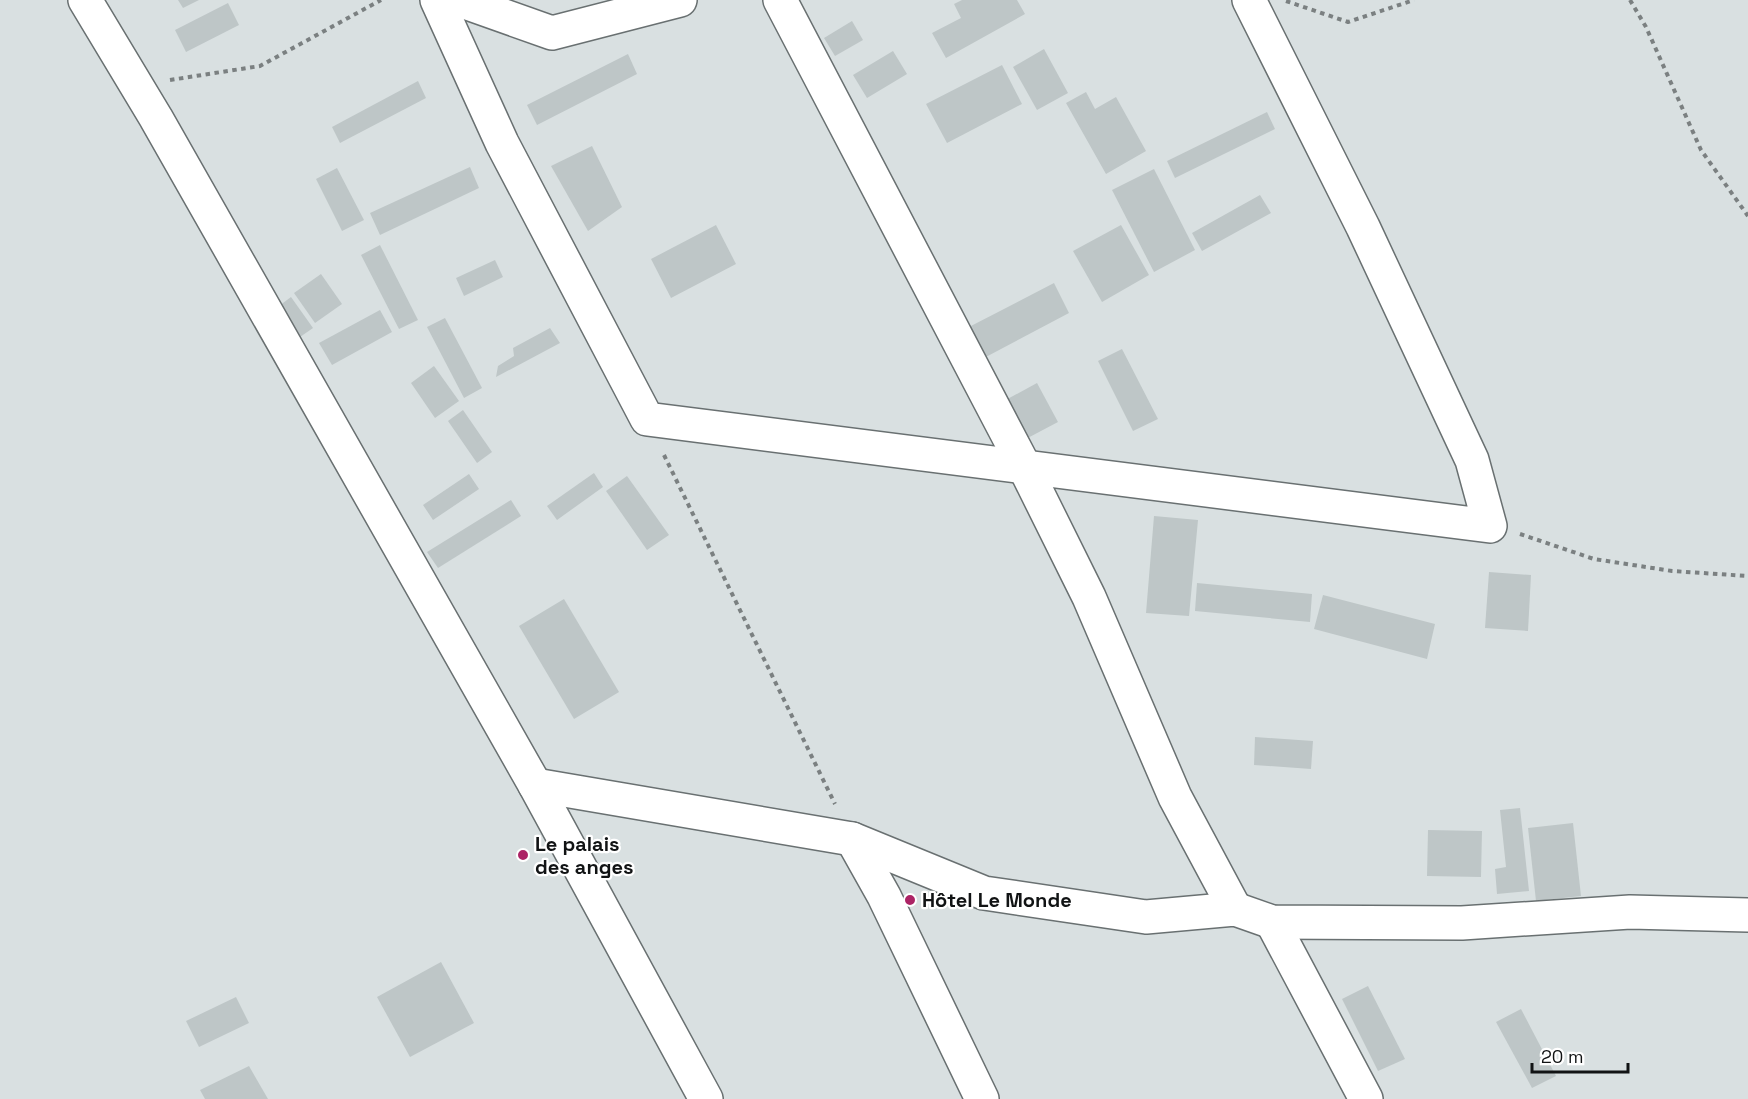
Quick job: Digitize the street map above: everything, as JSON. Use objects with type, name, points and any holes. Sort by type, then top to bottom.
[{"type":"street","points":[[86,0],[535,785],[706,1099]]},
{"type":"street","points":[[437,0],[502,143],[647,419],[1490,525],[1472,460],[1364,227],[1249,0]]},
{"type":"street","points":[[459,0],[552,33],[680,0]]},
{"type":"street","points":[[780,0],[1024,466],[1089,597],[1175,797],[1235,909]]},
{"type":"street","points":[[535,785],[852,838],[984,893],[1146,917],[1235,909],[1272,922],[1462,923],[1629,912],[1748,915]]},
{"type":"street","points":[[852,838],[884,896],[982,1099]]},
{"type":"street","points":[[1272,922],[1366,1099]]},
{"type":"path","points":[[137,86],[260,66],[381,0]]},
{"type":"path","points":[[1282,0],[1348,22],[1414,0]]},
{"type":"path","points":[[1630,0],[1646,27],[1701,150],[1748,216]]},
{"type":"path","points":[[647,419],[852,838]]},
{"type":"path","points":[[1490,525],[1594,559],[1672,571],[1748,576]]},
{"type":"building","points":[[178,0],[199,0],[183,8]]},
{"type":"building","points":[[962,0],[1017,0],[1025,14],[946,58],[932,33],[961,18],[954,4]]},
{"type":"building","points":[[228,3],[239,25],[186,52],[175,30]]},
{"type":"building","points":[[852,21],[863,40],[835,56],[824,38]]},
{"type":"building","points":[[1044,49],[1068,93],[1037,110],[1013,67]]},
{"type":"building","points":[[893,51],[907,74],[867,98],[853,75]]},
{"type":"building","points":[[628,54],[637,74],[537,125],[527,105]]},
{"type":"building","points":[[1002,65],[1022,104],[947,143],[926,104]]},
{"type":"building","points":[[418,81],[426,98],[340,143],[332,127]]},
{"type":"building","points":[[1086,92],[1095,109],[1116,97],[1146,151],[1106,174],[1066,103]]},
{"type":"building","points":[[1267,112],[1275,129],[1175,178],[1167,161]]},
{"type":"building","points":[[592,146],[622,207],[588,231],[551,166]]},
{"type":"building","points":[[470,167],[479,188],[380,235],[370,213]]},
{"type":"building","points":[[337,168],[364,220],[342,231],[316,179]]},
{"type":"building","points":[[1154,169],[1195,250],[1154,272],[1112,190]]},
{"type":"building","points":[[1260,195],[1271,213],[1202,251],[1192,233]]},
{"type":"building","points":[[716,225],[736,264],[671,298],[651,259]]},
{"type":"building","points":[[1121,225],[1149,275],[1102,302],[1073,251]]},
{"type":"building","points":[[380,245],[418,320],[399,329],[361,255]]},
{"type":"building","points":[[495,260],[503,277],[464,296],[456,278]]},
{"type":"building","points":[[321,274],[342,304],[315,323],[294,293]]},
{"type":"building","points":[[1054,283],[1069,313],[984,358],[969,327]]},
{"type":"building","points":[[291,297],[313,328],[300,337],[279,306]]},
{"type":"building","points":[[380,310],[392,332],[332,365],[319,343]]},
{"type":"building","points":[[445,318],[482,388],[464,398],[427,327]]},
{"type":"building","points":[[550,328],[560,343],[496,377],[498,366],[514,356],[513,348]]},
{"type":"building","points":[[1122,349],[1158,419],[1133,431],[1098,361]]},
{"type":"building","points":[[434,366],[459,401],[435,418],[411,383]]},
{"type":"building","points":[[1037,383],[1058,422],[1022,441],[1002,402]]},
{"type":"building","points":[[463,410],[492,452],[477,463],[448,421]]},
{"type":"building","points":[[594,473],[603,487],[557,520],[547,506]]},
{"type":"building","points":[[469,474],[479,489],[433,520],[423,505]]},
{"type":"building","points":[[627,476],[669,535],[647,550],[606,491]]},
{"type":"building","points":[[511,500],[521,516],[438,568],[427,552]]},
{"type":"building","points":[[1154,516],[1198,520],[1189,616],[1146,613]]},
{"type":"building","points":[[1489,572],[1531,575],[1528,631],[1485,628]]},
{"type":"building","points":[[1197,583],[1312,594],[1310,622],[1195,611]]},
{"type":"building","points":[[1323,595],[1435,624],[1427,659],[1314,629]]},
{"type":"building","points":[[564,599],[619,692],[574,719],[519,626]]},
{"type":"building","points":[[1255,737],[1313,741],[1311,769],[1254,765]]},
{"type":"building","points":[[1520,808],[1529,891],[1497,894],[1495,869],[1506,867],[1500,810]]},
{"type":"building","points":[[1573,823],[1581,896],[1536,901],[1528,828]]},
{"type":"building","points":[[1428,830],[1482,831],[1481,877],[1427,876]]},
{"type":"building","points":[[441,962],[474,1023],[410,1057],[377,997]]},
{"type":"building","points":[[1368,986],[1405,1059],[1378,1071],[1342,999]]},
{"type":"building","points":[[236,997],[249,1023],[199,1047],[186,1021]]},
{"type":"building","points":[[1521,1009],[1556,1076],[1532,1088],[1496,1022]]},
{"type":"building","points":[[249,1066],[268,1099],[205,1099],[200,1090]]},
{"type":"place","name":"Le palais des anges","points":[[523,855]]},
{"type":"place","name":"Hôtel Le Monde","points":[[910,900]]}]
